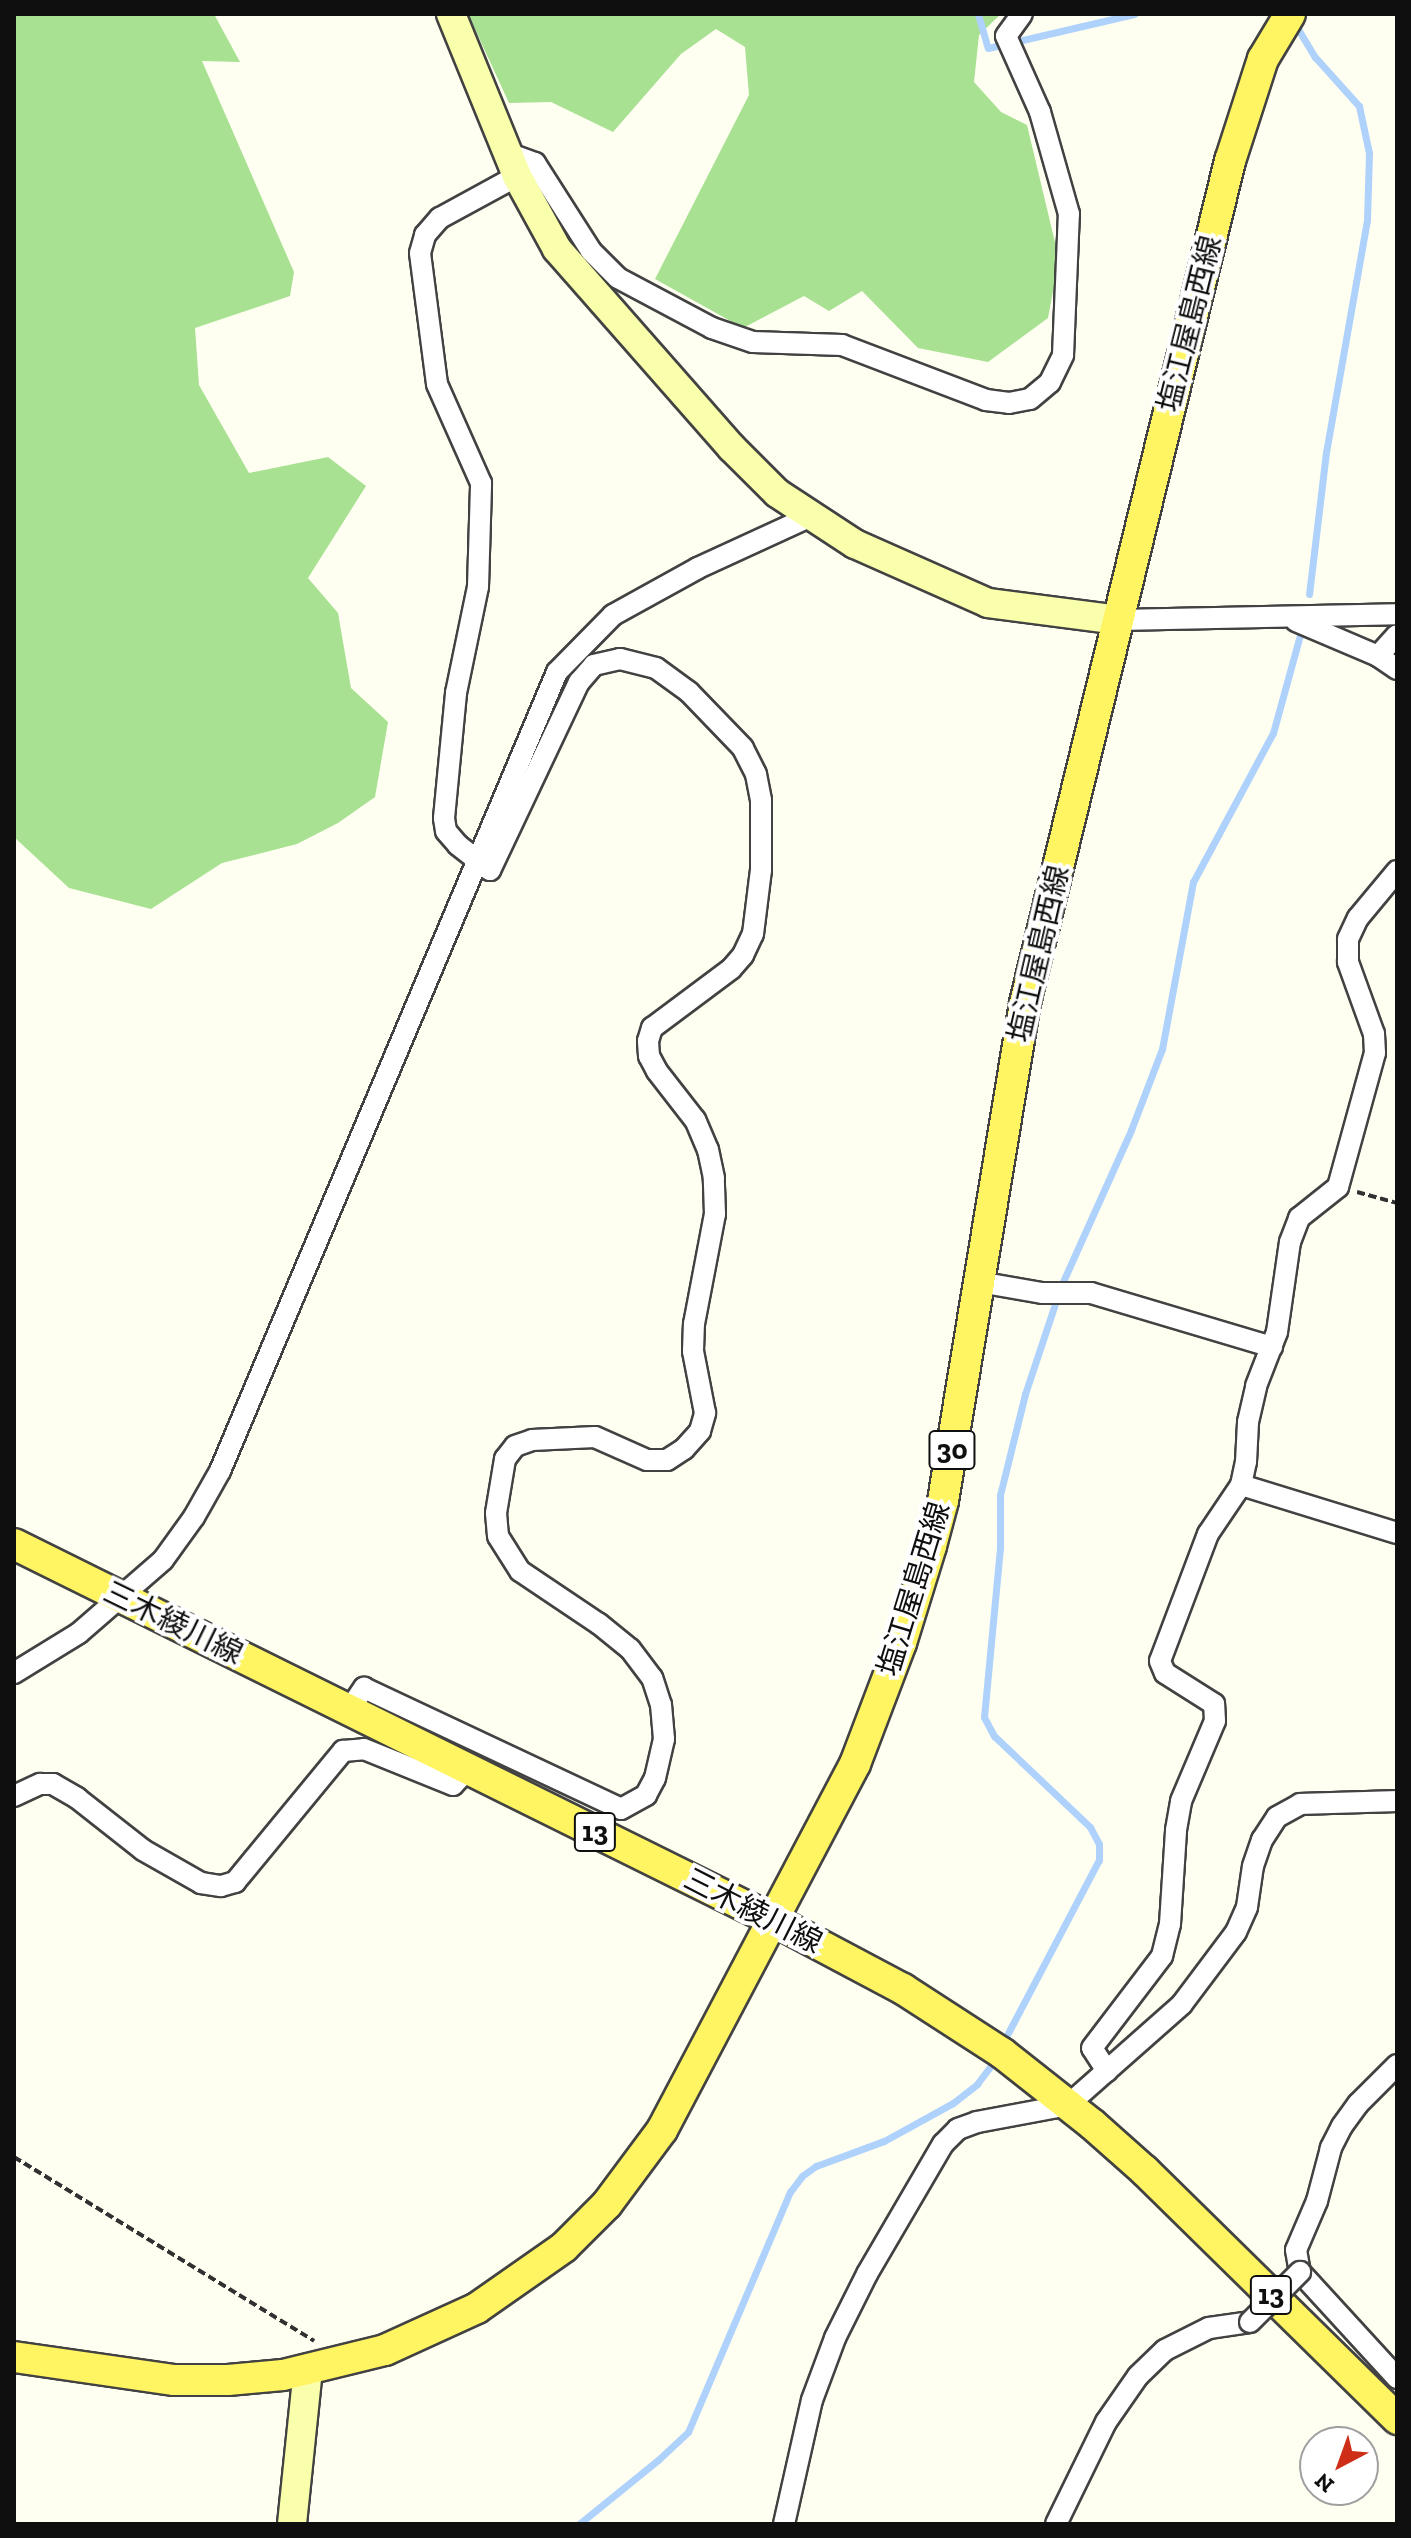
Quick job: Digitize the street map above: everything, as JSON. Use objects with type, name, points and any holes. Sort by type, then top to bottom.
[{"type":"main road","name":"塩江屋島西線","points":[[14,2357],[174,2380],[283,2375],[385,2350],[425,2335],[477,2308],[564,2247],[607,2204],[662,2130],[855,1764],[901,1643],[943,1501],[1025,1003],[1230,161],[1263,59],[1290,14]]},
{"type":"main road","name":"三木綾川線","points":[[14,1544],[773,1920],[903,1989],[1002,2053],[1145,2171],[1397,2419]]},
{"type":"street","points":[[451,14],[512,165],[542,225],[582,280],[731,447],[777,493],[809,517],[916,574],[988,603],[1119,620],[1397,614]]},
{"type":"street","points":[[349,1710],[364,1688],[621,1809],[646,1795],[655,1778],[664,1739],[661,1705],[652,1678],[619,1641],[520,1571],[498,1536],[496,1513],[505,1459],[515,1446],[532,1440],[595,1437],[647,1460],[667,1460],[684,1449],[700,1431],[705,1413],[693,1351],[694,1324],[715,1214],[714,1178],[708,1150],[695,1120],[657,1071],[649,1056],[648,1041],[652,1028],[731,969],[743,955],[753,934],[761,870],[761,800],[756,774],[743,748],[720,722],[656,668],[620,659],[594,665],[579,682],[490,870],[446,831],[444,818],[456,693],[478,587],[481,483],[437,384],[420,253],[425,235],[440,218],[512,165],[535,163],[591,251],[618,278],[712,328],[753,342],[842,345],[986,400],[1009,403],[1030,399],[1050,382],[1063,355],[1069,214],[1040,112],[1006,36],[1022,14]]},
{"type":"street","points":[[14,1673],[79,1633],[163,1560],[220,1471],[557,672],[579,646],[613,615],[698,568],[809,517]]},
{"type":"street","points":[[1284,616],[1378,656],[1397,669]]},
{"type":"street","points":[[1378,656],[1397,635]]},
{"type":"street","points":[[1107,2071],[1092,2048],[1162,1956],[1170,1924],[1181,1801],[1215,1721],[1214,1704],[1165,1673],[1160,1661],[1208,1534],[1241,1485],[1246,1462],[1248,1422],[1277,1332],[1290,1242],[1299,1218],[1338,1187],[1375,1053],[1374,1034],[1348,962],[1348,939],[1358,918],[1397,871]]},
{"type":"street","points":[[979,1282],[1042,1293],[1091,1293],[1272,1347]]},
{"type":"street","points":[[1241,1485],[1397,1533]]},
{"type":"street","points":[[14,1796],[40,1784],[53,1784],[77,1798],[143,1850],[201,1883],[221,1886],[235,1882],[343,1751],[364,1749],[453,1785],[468,1769]]},
{"type":"street","points":[[784,2524],[812,2400],[835,2338],[867,2274],[943,2144],[958,2129],[977,2122],[1068,2105],[1182,2004],[1236,1932],[1247,1907],[1253,1866],[1262,1840],[1277,1817],[1300,1804],[1397,1801]]},
{"type":"street","points":[[1397,2065],[1358,2104],[1331,2148],[1317,2201],[1296,2250],[1300,2272],[1397,2378]]},
{"type":"street","points":[[1056,2524],[1106,2422],[1138,2376],[1165,2350],[1209,2328],[1250,2322],[1300,2272]]},
{"type":"street","points":[[292,2524],[317,2366]]},
{"type":"path","points":[[1338,1187],[1397,1203]]},
{"type":"path","points":[[14,2157],[314,2341],[317,2366]]},
{"type":"green space","points":[[14,14],[214,14],[240,62],[202,61],[294,272],[290,296],[195,328],[199,385],[249,473],[328,457],[366,486],[308,578],[338,613],[351,688],[388,722],[375,797],[338,823],[297,844],[222,863],[151,909],[69,888],[14,837]]},
{"type":"green space","points":[[468,14],[1001,14],[979,35],[974,82],[1001,112],[1027,125],[1059,259],[1048,318],[988,362],[918,348],[862,291],[829,311],[804,296],[743,328],[655,279],[749,95],[745,47],[716,29],[681,54],[613,132],[551,102],[509,103]]},
{"type":"waterway","points":[[978,14],[988,48],[1134,14]]},
{"type":"waterway","points":[[1295,24],[1315,57],[1359,106],[1369,153],[1367,220],[1326,452],[1309,594]]},
{"type":"waterway","points":[[1008,2033],[1099,1860],[1099,1844],[1090,1827],[994,1736],[984,1717],[1000,1547],[1000,1495],[1025,1394],[1061,1286],[1131,1130],[1162,1049],[1193,882],[1273,733],[1300,635]]},
{"type":"waterway","points":[[579,2524],[688,2432],[790,2192],[802,2176],[816,2166],[884,2141],[953,2103],[977,2084],[992,2064]]}]
